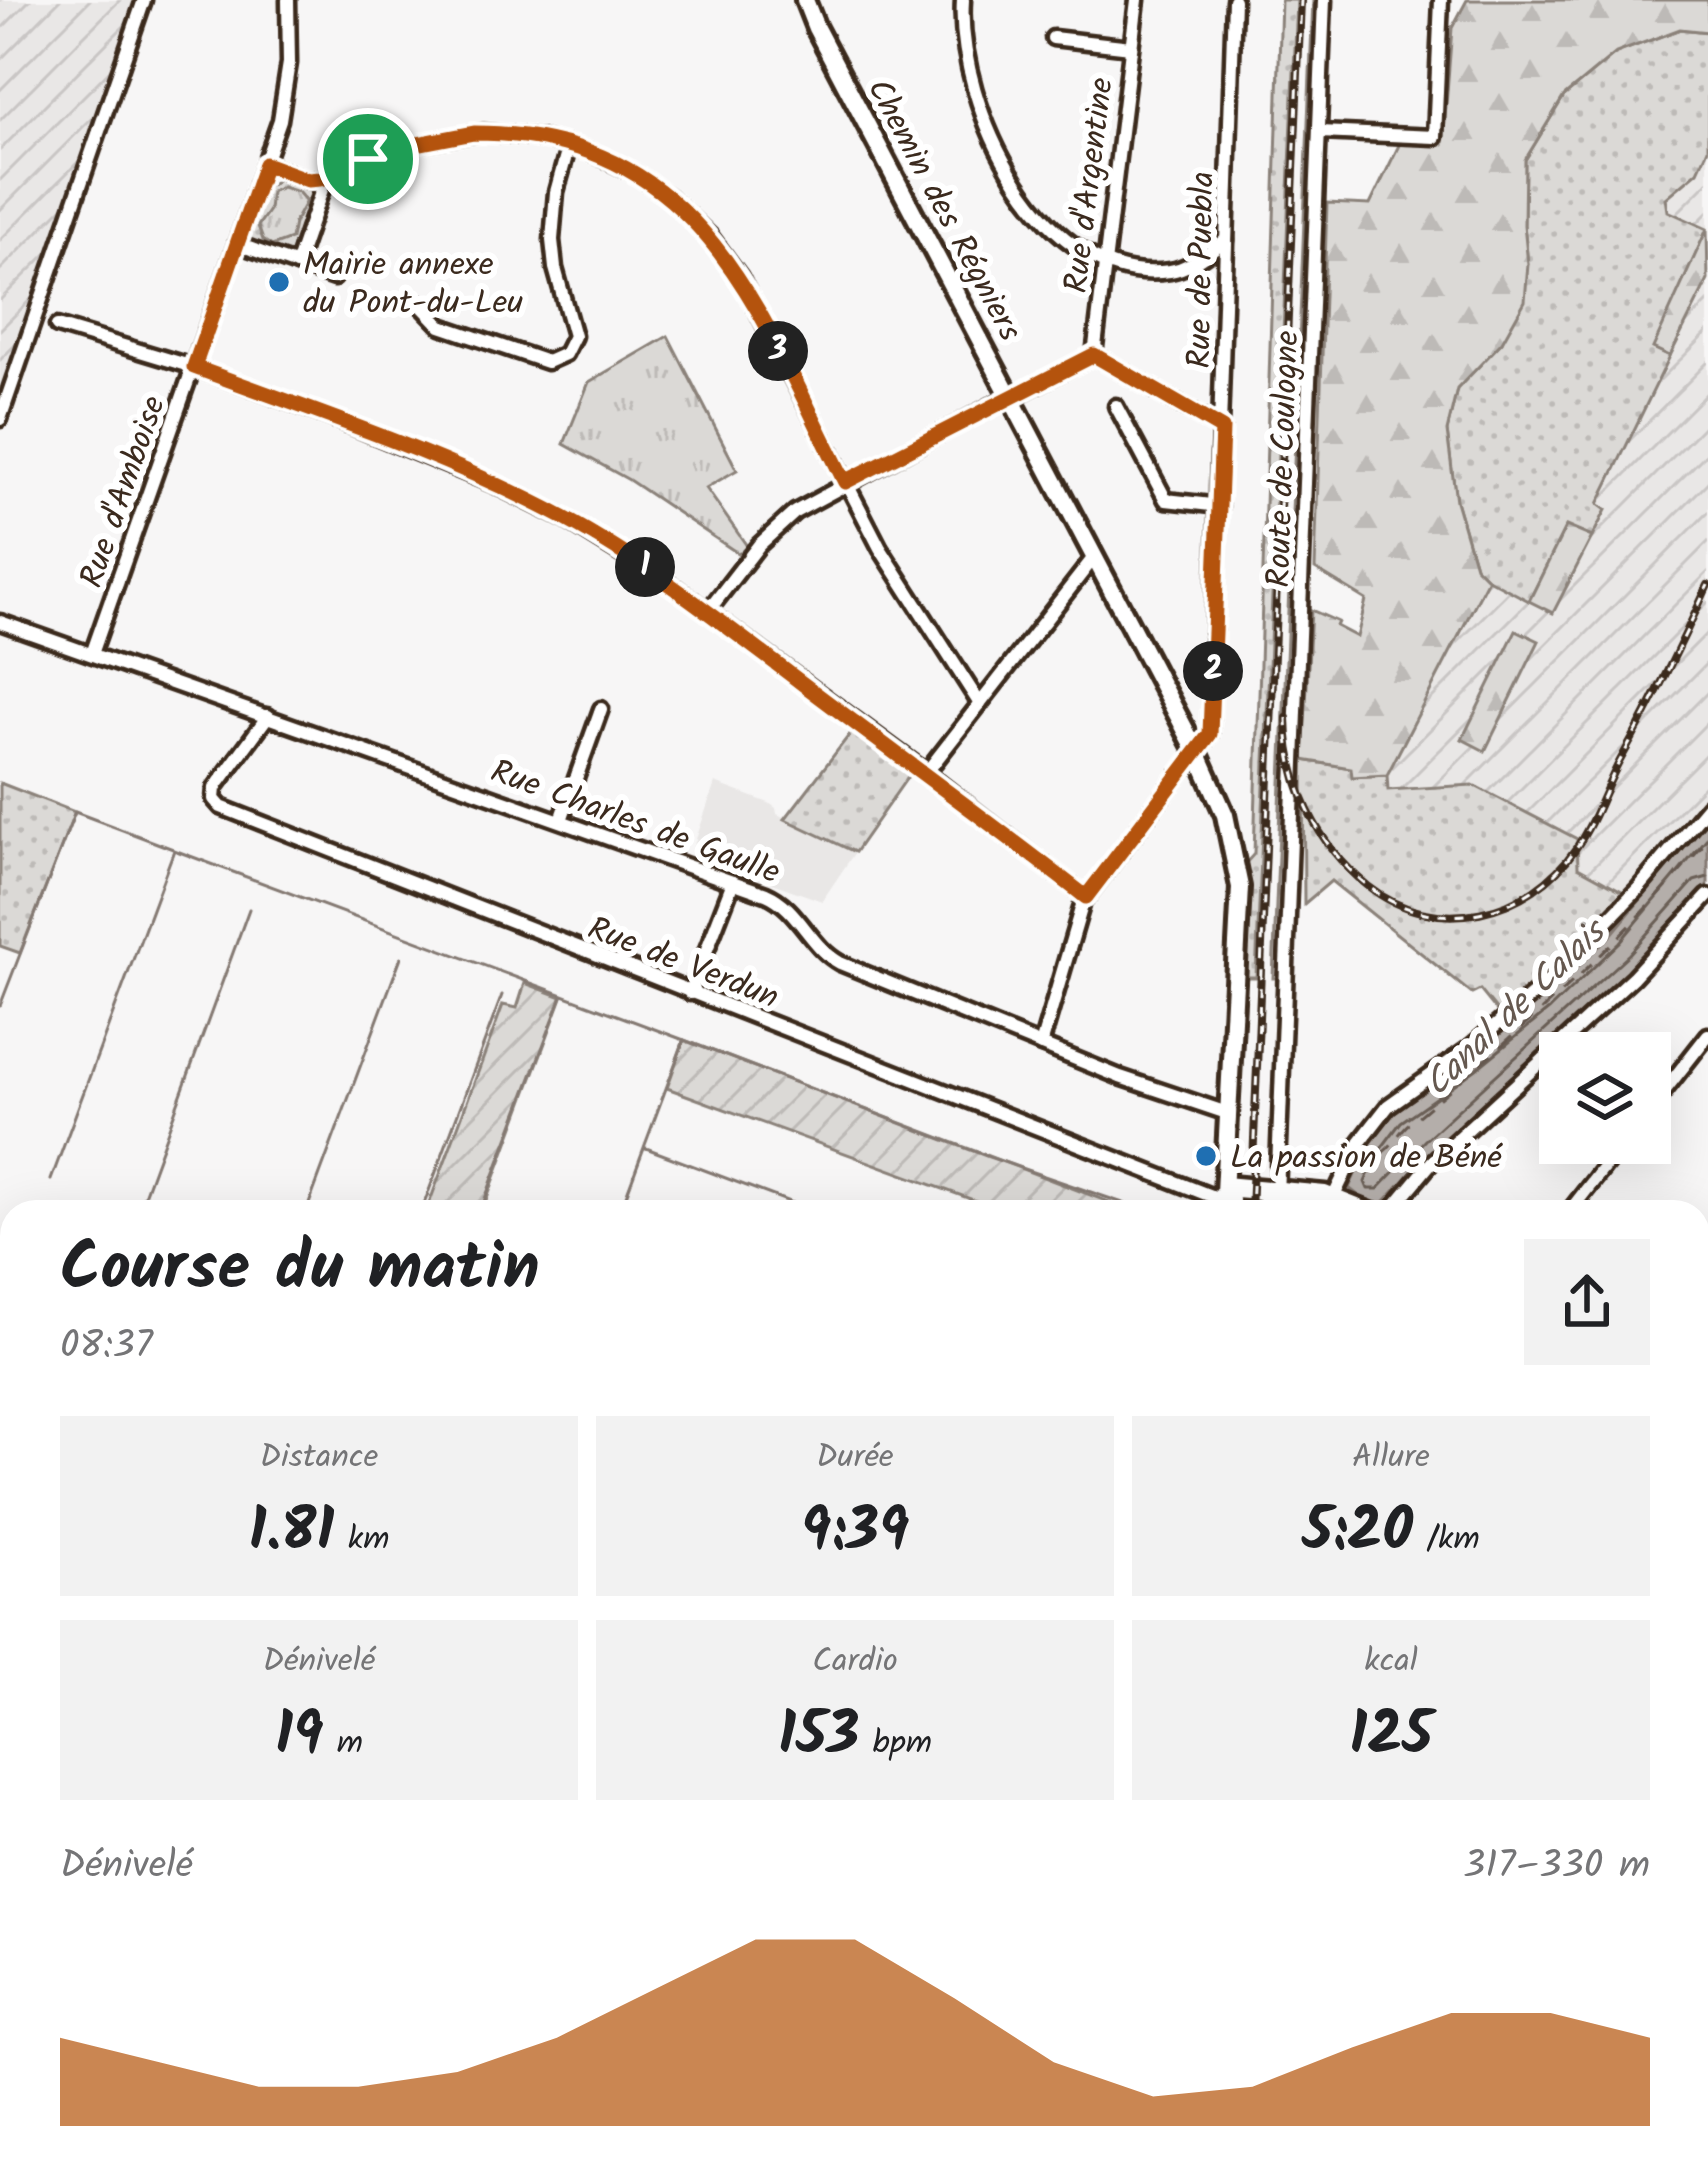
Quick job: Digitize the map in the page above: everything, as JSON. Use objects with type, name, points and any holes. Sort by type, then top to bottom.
[{"type":"main road","name":"Chemin des Régniers","points":[[805,0],[1198,754],[1225,815],[1240,879],[1229,1197]]},
{"type":"main road","name":"Chemin des Régniers","points":[[1229,1197],[1240,1088],[1234,1045]]},
{"type":"street","points":[[0,419],[144,0]]},
{"type":"street","name":"Rue d'Amboise","points":[[92,654],[265,164],[287,84],[288,0]]},
{"type":"street","points":[[963,0],[972,88],[1000,156],[1040,211],[1074,243],[1106,263],[1171,271],[1226,240]]},
{"type":"street","name":"Rue d'Argentine","points":[[1094,355],[1137,0]]},
{"type":"street","name":"Rue de Puebla","points":[[1198,754],[1211,728],[1234,0]]},
{"type":"street","name":"Route de Coulogne","points":[[1278,1190],[1324,0]]},
{"type":"street","points":[[1320,132],[1435,137],[1441,0]]},
{"type":"street","points":[[1053,38],[1130,47]]},
{"type":"street","points":[[265,164],[308,180],[326,178],[389,150],[445,136],[511,134],[603,157],[653,184],[722,250],[901,583],[980,704]]},
{"type":"street","points":[[419,303],[441,326],[547,362],[566,354],[574,336],[557,278],[551,231],[568,145]]},
{"type":"street","points":[[296,265],[326,178]]},
{"type":"street","points":[[237,244],[334,278]]},
{"type":"street","points":[[58,326],[194,367],[536,504],[629,557],[708,611],[1086,897]]},
{"type":"street","points":[[708,611],[772,531],[804,506],[1094,355],[1222,429]]},
{"type":"street","points":[[1116,406],[1166,500],[1220,506]]},
{"type":"street","points":[[926,772],[1095,556]]},
{"type":"street","name":"Rue Charles de Gaulle","points":[[0,622],[733,882],[785,905],[834,960],[1041,1046],[1230,1114]]},
{"type":"street","points":[[561,820],[601,710]]},
{"type":"street","name":"Rue de Verdun","points":[[268,716],[214,788],[214,799],[221,807],[690,993],[1229,1197],[1278,1190],[1343,1200]]},
{"type":"street","points":[[1041,1046],[1086,897],[1198,754]]},
{"type":"street","points":[[1338,1198],[1360,1142],[1388,1106],[1468,1049],[1548,982],[1638,889],[1708,806]]},
{"type":"street","points":[[690,993],[733,882]]},
{"type":"street","points":[[1574,1032],[1634,977],[1708,896]]},
{"type":"street","points":[[1671,1082],[1708,1035]]},
{"type":"street","points":[[1400,1200],[1431,1162],[1539,1065]]},
{"type":"street","points":[[1579,1200],[1607,1164]]},
{"type":"shaded area","points":[[0,0],[136,0],[0,387]]},
{"type":"shaded area","points":[[1708,149],[1708,230],[1667,210],[1666,197],[1698,171]]},
{"type":"shaded area","points":[[1708,280],[1708,818],[1640,901],[1578,867],[1577,839],[1473,785],[1387,790],[1387,775],[1488,579],[1554,612],[1605,509],[1597,505]]},
{"type":"shaded area","points":[[715,783],[769,803],[777,814],[855,852],[822,901],[691,854]]},
{"type":"green space","points":[[1281,0],[1297,0],[1256,977],[1243,977],[1245,864],[1254,854]]},
{"type":"green space","points":[[1313,0],[1320,0],[1280,978],[1273,978]]},
{"type":"green space","points":[[1467,0],[1708,0],[1708,32],[1680,29],[1616,53],[1564,96],[1525,160],[1525,301],[1502,342],[1457,389],[1447,431],[1456,501],[1475,566],[1488,579],[1387,775],[1352,777],[1351,768],[1303,760],[1311,610],[1357,637],[1366,600],[1315,569],[1327,203],[1370,205],[1400,143],[1443,144],[1452,28]]},
{"type":"green space","points":[[1680,29],[1708,32],[1708,149],[1698,171],[1666,198],[1668,211],[1707,229],[1654,348],[1670,356],[1598,504],[1606,510],[1592,537],[1566,527],[1529,601],[1488,579],[1475,566],[1456,501],[1447,431],[1457,389],[1502,342],[1528,264],[1525,160],[1564,96],[1616,53]]},
{"type":"green space","points":[[286,179],[317,191],[301,239],[296,248],[282,255],[245,242],[262,193]]},
{"type":"green space","points":[[282,187],[298,192],[306,201],[291,239],[272,246],[263,240],[258,226],[269,210],[271,192]]},
{"type":"green space","points":[[1707,229],[1708,280],[1670,356],[1653,348]]},
{"type":"green space","points":[[668,336],[737,470],[706,488],[747,546],[739,554],[629,480],[564,444],[589,382]]},
{"type":"green space","points":[[1566,526],[1592,537],[1553,613],[1529,601]]},
{"type":"green space","points":[[1516,630],[1539,641],[1485,751],[1462,739]]},
{"type":"green space","points":[[853,730],[911,772],[855,852],[785,819]]},
{"type":"green space","points":[[1303,760],[1351,768],[1353,777],[1387,775],[1388,790],[1473,785],[1577,839],[1578,867],[1640,901],[1612,934],[1510,1027],[1480,990],[1472,994],[1331,881],[1304,904]]},
{"type":"green space","points":[[0,783],[75,812],[20,953],[0,946]]},
{"type":"green space","points":[[525,983],[562,997],[486,1200],[430,1200],[503,1005],[517,1008]]},
{"type":"green space","points":[[684,1040],[1104,1200],[973,1200],[667,1088]]},
{"type":"water","points":[[1708,818],[1708,884],[1637,963],[1561,1032],[1539,1032],[1539,1052],[1433,1149],[1386,1200],[1358,1200],[1349,1188],[1367,1148],[1393,1113],[1559,984],[1612,934]]},
{"type":"waterway","points":[[0,1006],[75,812],[173,849]]},
{"type":"waterway","points":[[51,1180],[174,850],[684,1040]]},
{"type":"waterway","points":[[142,1200],[249,909]]},
{"type":"waterway","points":[[310,1200],[401,957]]},
{"type":"waterway","points":[[425,1200],[502,995]]},
{"type":"waterway","points":[[485,1200],[562,996]]},
{"type":"waterway","points":[[624,1200],[684,1040],[1114,1200]]},
{"type":"waterway","points":[[646,1148],[784,1200]]},
{"type":"ferry route","points":[[1380,1154],[1604,952],[1708,839]]},
{"type":"railway","points":[[1251,1200],[1301,0]]},
{"type":"railway","points":[[1287,718],[1293,766],[1308,811],[1350,869],[1394,903],[1451,916],[1480,913],[1534,890],[1576,848],[1708,585]]},
{"type":"place","name":"Mairie annexe du Pont-du-Leu","points":[[279,282]]},
{"type":"place","name":"La passion de Béné","points":[[1206,1156]]},
{"type":"route","points":[[511,134],[588,151],[653,184],[695,220],[732,265],[845,482],[1094,355],[1222,429],[1210,734],[1086,897],[890,745],[607,543],[459,469],[194,367],[265,164],[315,180],[368,159],[445,136],[511,134]]},
{"type":"water label","name":"Canal de Calais","points":[[1513,1007]]}]
